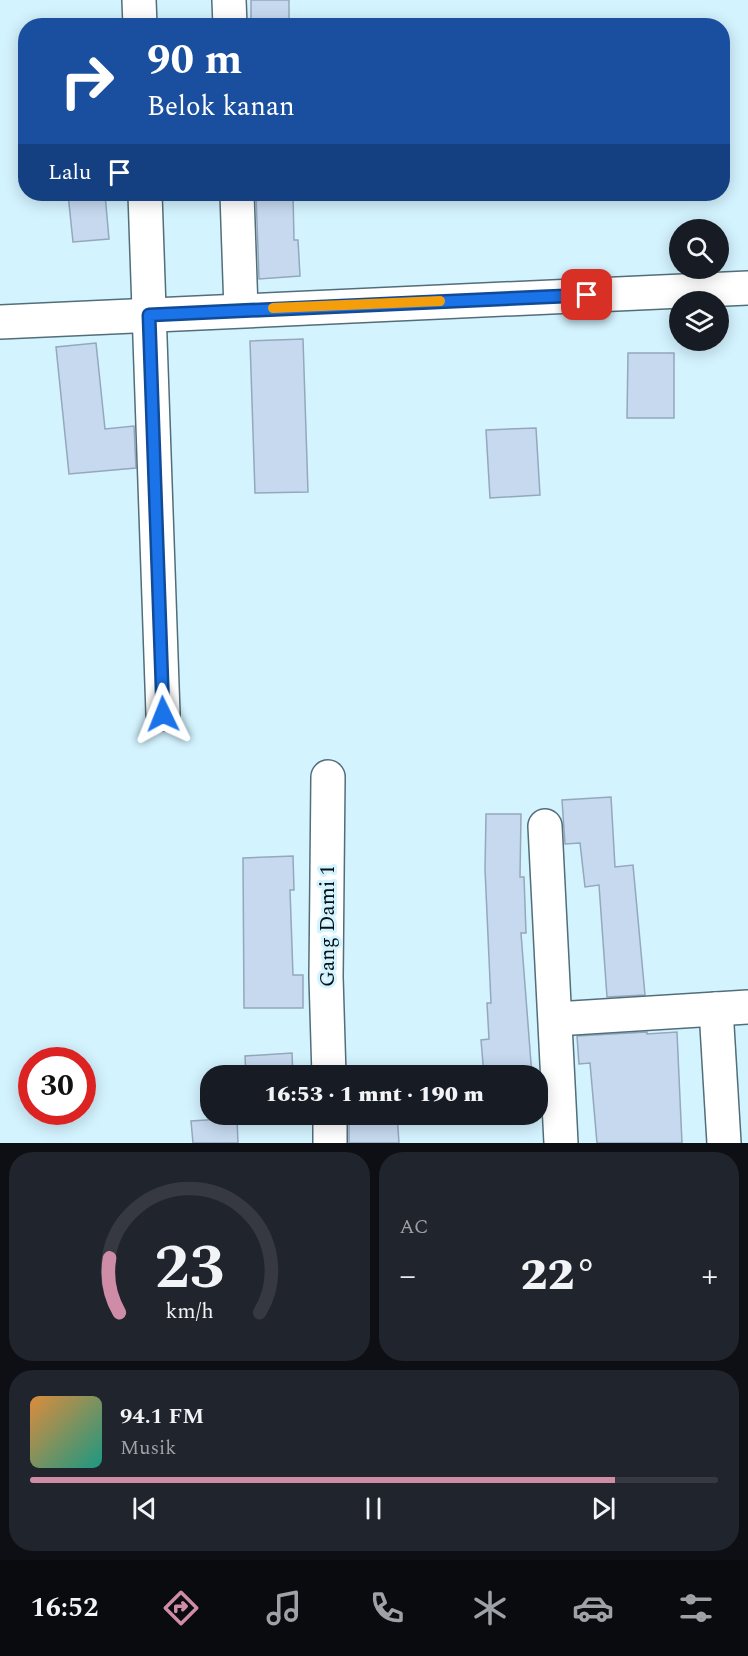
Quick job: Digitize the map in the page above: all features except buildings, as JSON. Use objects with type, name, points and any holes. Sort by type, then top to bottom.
[{"type":"street","points":[[139,0],[140,18]]},
{"type":"street","points":[[229,0],[230,18]]},
{"type":"street","points":[[145,201],[163,714]]},
{"type":"street","points":[[237,201],[241,310]]},
{"type":"street","points":[[0,322],[748,288]]},
{"type":"street","name":"Gang Dami 1","points":[[328,777],[326,977],[329,1065]]},
{"type":"street","points":[[545,826],[561,1143]]},
{"type":"street","points":[[556,1018],[732,1008],[724,1143]]},
{"type":"street","points":[[330,1125],[330,1143]]},
{"type":"slow traffic","points":[[273,308],[440,301]]},
{"type":"route","points":[[163,714],[149,315],[587,295]]}]
